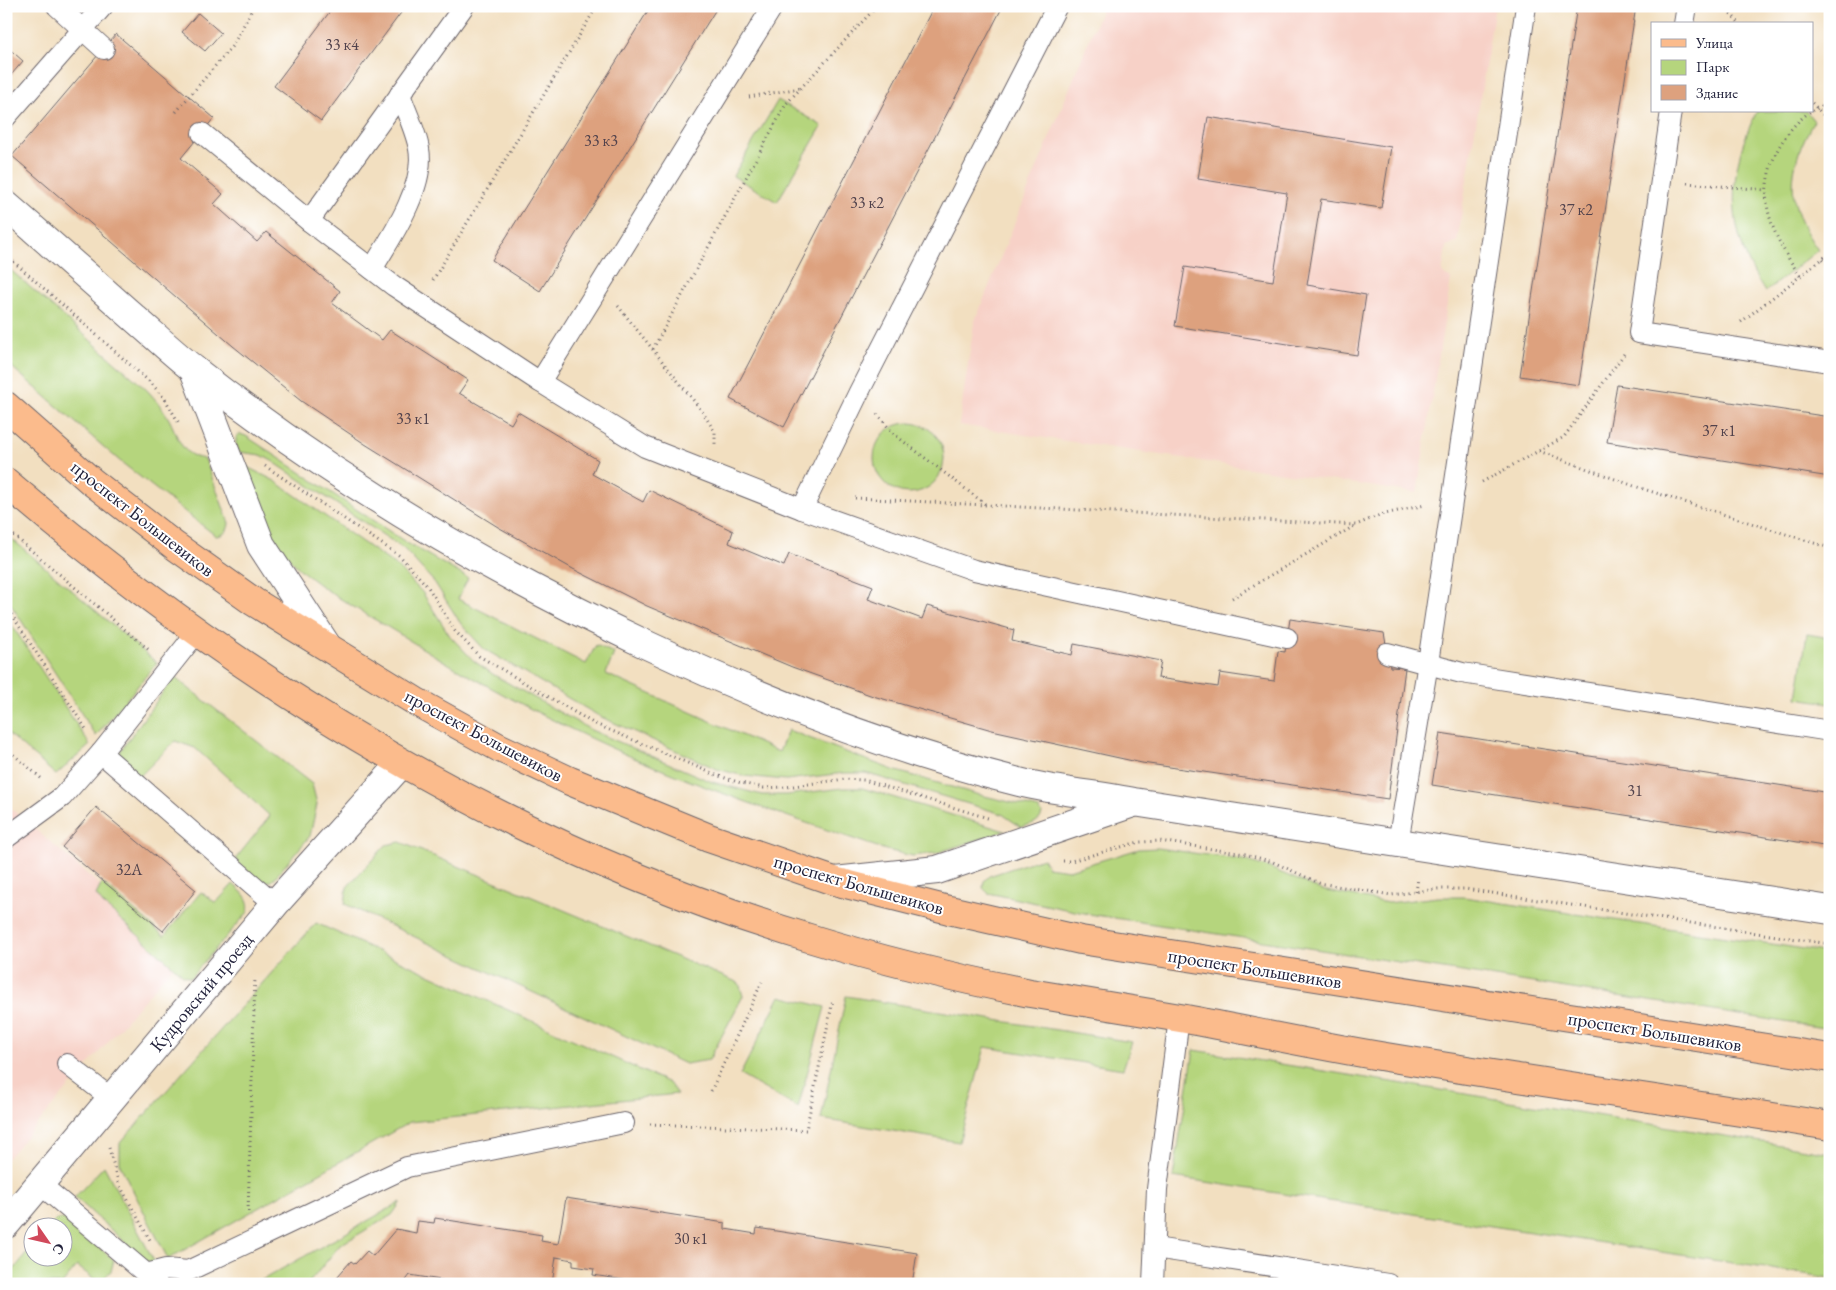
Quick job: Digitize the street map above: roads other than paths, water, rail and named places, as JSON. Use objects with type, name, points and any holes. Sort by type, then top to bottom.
[{"type":"main road","name":"проспект Большевиков","points":[[6,406],[91,481],[175,546],[254,602],[415,701],[498,748],[570,781],[709,838],[834,881],[1081,940],[1830,1058]]},
{"type":"main road","points":[[6,482],[139,591],[293,698],[401,764],[500,817],[600,862],[715,906],[807,938],[916,968],[1019,990],[1378,1055],[1830,1126]]},
{"type":"street","points":[[6,205],[194,370],[258,419],[345,478],[452,546],[563,605],[694,666],[793,709],[934,759],[1021,782],[1398,844],[1830,910]]},
{"type":"street","points":[[194,370],[261,545],[327,646]]},
{"type":"street","name":"Кудровский проезд","points":[[6,1224],[275,904],[401,764]]},
{"type":"street","points":[[834,881],[937,870],[1134,802]]},
{"type":"lane","points":[[57,6],[104,49]]},
{"type":"lane","points":[[6,117],[103,6]]},
{"type":"lane","points":[[309,221],[464,6]]},
{"type":"lane","points":[[540,382],[773,6]]},
{"type":"lane","points":[[805,502],[1057,6]]},
{"type":"lane","points":[[1398,844],[1428,663],[1526,6]]},
{"type":"lane","points":[[1684,22],[1687,6]]},
{"type":"lane","points":[[372,269],[389,242],[415,186],[420,167],[419,148],[400,94]]},
{"type":"lane","points":[[1672,112],[1639,333],[1830,362]]},
{"type":"lane","points":[[202,133],[309,221],[372,269],[540,382],[645,447],[708,472],[805,502],[974,570],[1195,620],[1287,638]]},
{"type":"lane","points":[[6,838],[62,797],[101,753],[198,632]]},
{"type":"lane","points":[[1387,653],[1462,673],[1830,731]]},
{"type":"lane","points":[[101,753],[275,904]]},
{"type":"lane","points":[[1153,1284],[1157,1190],[1178,1018]]},
{"type":"lane","points":[[68,1064],[112,1099]]},
{"type":"lane","points":[[40,1184],[157,1276],[188,1271],[407,1167],[624,1123]]},
{"type":"lane","points":[[1155,1248],[1388,1284]]}]
